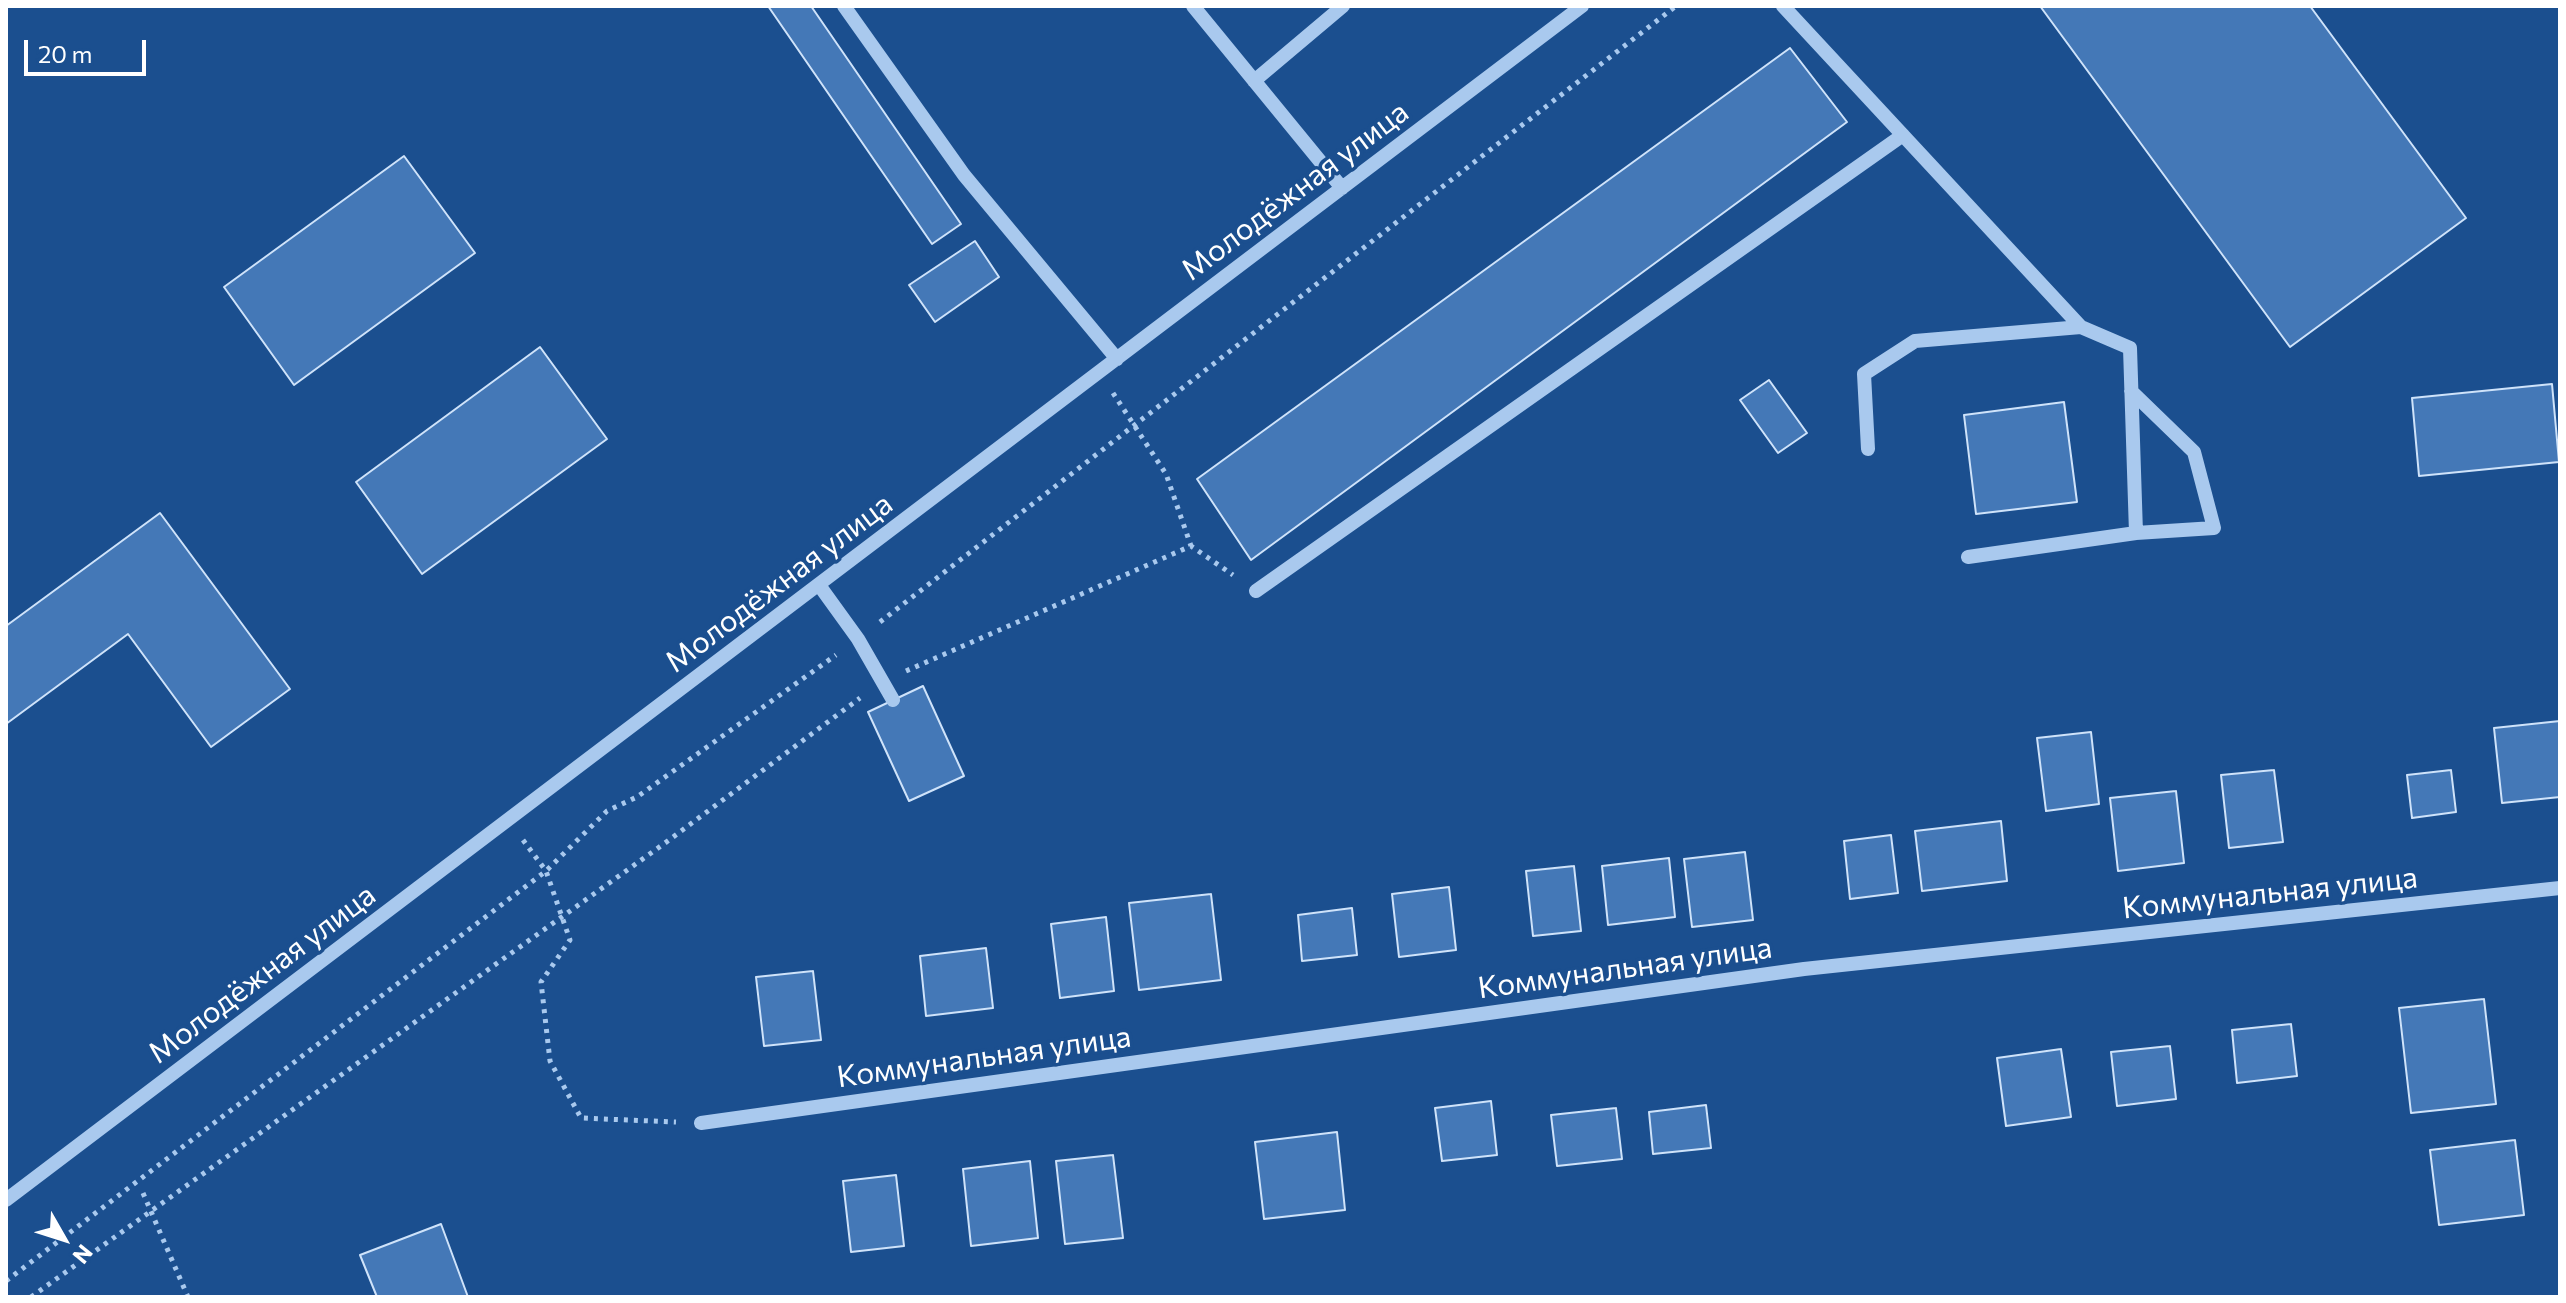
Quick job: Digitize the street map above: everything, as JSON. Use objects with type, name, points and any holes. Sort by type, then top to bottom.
[{"type":"street","points":[[844,6],[964,175],[1117,359]]},
{"type":"street","points":[[1193,6],[1342,188]]},
{"type":"street","points":[[1254,81],[1343,6]]},
{"type":"street","name":"Молодёжная улица","points":[[6,1200],[1582,6]]},
{"type":"street","points":[[1783,6],[2081,327],[2130,348],[2136,533]]},
{"type":"street","points":[[1256,591],[1903,135]]},
{"type":"street","points":[[1868,449],[1864,374],[1915,341],[2081,327]]},
{"type":"street","points":[[1968,557],[2136,533],[2214,528],[2194,452],[2131,391]]},
{"type":"street","points":[[819,585],[893,700]]},
{"type":"street","name":"Коммунальная улица","points":[[701,1123],[1804,969],[2560,888]]},
{"type":"path","points":[[1101,372],[1166,474],[1191,546],[1256,591]]},
{"type":"path","points":[[31,1297],[564,915],[883,681],[1191,546]]},
{"type":"path","points":[[508,820],[546,871],[564,915],[570,940],[541,982],[550,1061],[581,1118],[701,1123]]},
{"type":"path","points":[[143,1193],[188,1297]]},
{"type":"building","points":[[768,6],[811,6],[961,224],[932,244]]},
{"type":"building","points":[[2040,6],[2310,6],[2466,218],[2290,347]]},
{"type":"building","points":[[1790,48],[1847,122],[1251,560],[1197,479]]},
{"type":"building","points":[[404,156],[475,253],[294,385],[224,287]]},
{"type":"building","points":[[975,241],[999,277],[935,322],[909,285]]},
{"type":"building","points":[[540,347],[607,439],[422,574],[356,482]]},
{"type":"building","points":[[1769,380],[1807,433],[1778,453],[1740,400]]},
{"type":"building","points":[[2552,384],[2559,462],[2419,476],[2412,398]]},
{"type":"building","points":[[2064,402],[2077,502],[1976,514],[1964,415]]},
{"type":"building","points":[[160,513],[290,689],[211,747],[128,634],[6,724],[6,626]]},
{"type":"building","points":[[923,686],[964,776],[909,801],[868,712]]},
{"type":"building","points":[[2560,721],[2560,797],[2502,803],[2494,728]]},
{"type":"building","points":[[2091,732],[2099,804],[2046,811],[2037,738]]},
{"type":"building","points":[[2274,770],[2283,842],[2229,848],[2221,775]]},
{"type":"building","points":[[2451,770],[2456,812],[2412,818],[2407,775]]},
{"type":"building","points":[[2176,791],[2184,863],[2118,871],[2110,798]]},
{"type":"building","points":[[2001,821],[2007,881],[1922,891],[1915,831]]},
{"type":"building","points":[[1891,835],[1898,893],[1850,899],[1844,841]]},
{"type":"building","points":[[1745,852],[1753,920],[1692,927],[1684,859]]},
{"type":"building","points":[[1669,858],[1675,917],[1608,925],[1602,866]]},
{"type":"building","points":[[1574,866],[1581,931],[1533,936],[1526,871]]},
{"type":"building","points":[[1449,887],[1456,950],[1399,957],[1392,894]]},
{"type":"building","points":[[1211,894],[1221,980],[1139,990],[1129,903]]},
{"type":"building","points":[[1352,908],[1357,955],[1302,961],[1298,915]]},
{"type":"building","points":[[1106,917],[1114,991],[1060,998],[1051,924]]},
{"type":"building","points":[[986,948],[993,1008],[926,1016],[920,956]]},
{"type":"building","points":[[813,971],[821,1040],[764,1046],[756,977]]},
{"type":"building","points":[[2484,999],[2496,1104],[2411,1113],[2399,1008]]},
{"type":"building","points":[[2291,1024],[2297,1076],[2237,1083],[2232,1030]]},
{"type":"building","points":[[2170,1046],[2176,1099],[2117,1106],[2111,1052]]},
{"type":"building","points":[[2061,1049],[2071,1117],[2006,1126],[1997,1058]]},
{"type":"building","points":[[1491,1101],[1497,1155],[1442,1161],[1435,1108]]},
{"type":"building","points":[[1706,1105],[1711,1148],[1653,1154],[1649,1112]]},
{"type":"building","points":[[1616,1108],[1622,1159],[1557,1166],[1551,1115]]},
{"type":"building","points":[[1337,1132],[1345,1210],[1264,1219],[1255,1142]]},
{"type":"building","points":[[2515,1140],[2524,1215],[2439,1225],[2430,1150]]},
{"type":"building","points":[[1113,1155],[1123,1238],[1065,1244],[1056,1161]]},
{"type":"building","points":[[1030,1161],[1038,1238],[971,1246],[963,1169]]},
{"type":"building","points":[[896,1175],[904,1246],[851,1252],[843,1181]]},
{"type":"building","points":[[441,1224],[468,1297],[377,1297],[360,1255]]}]
